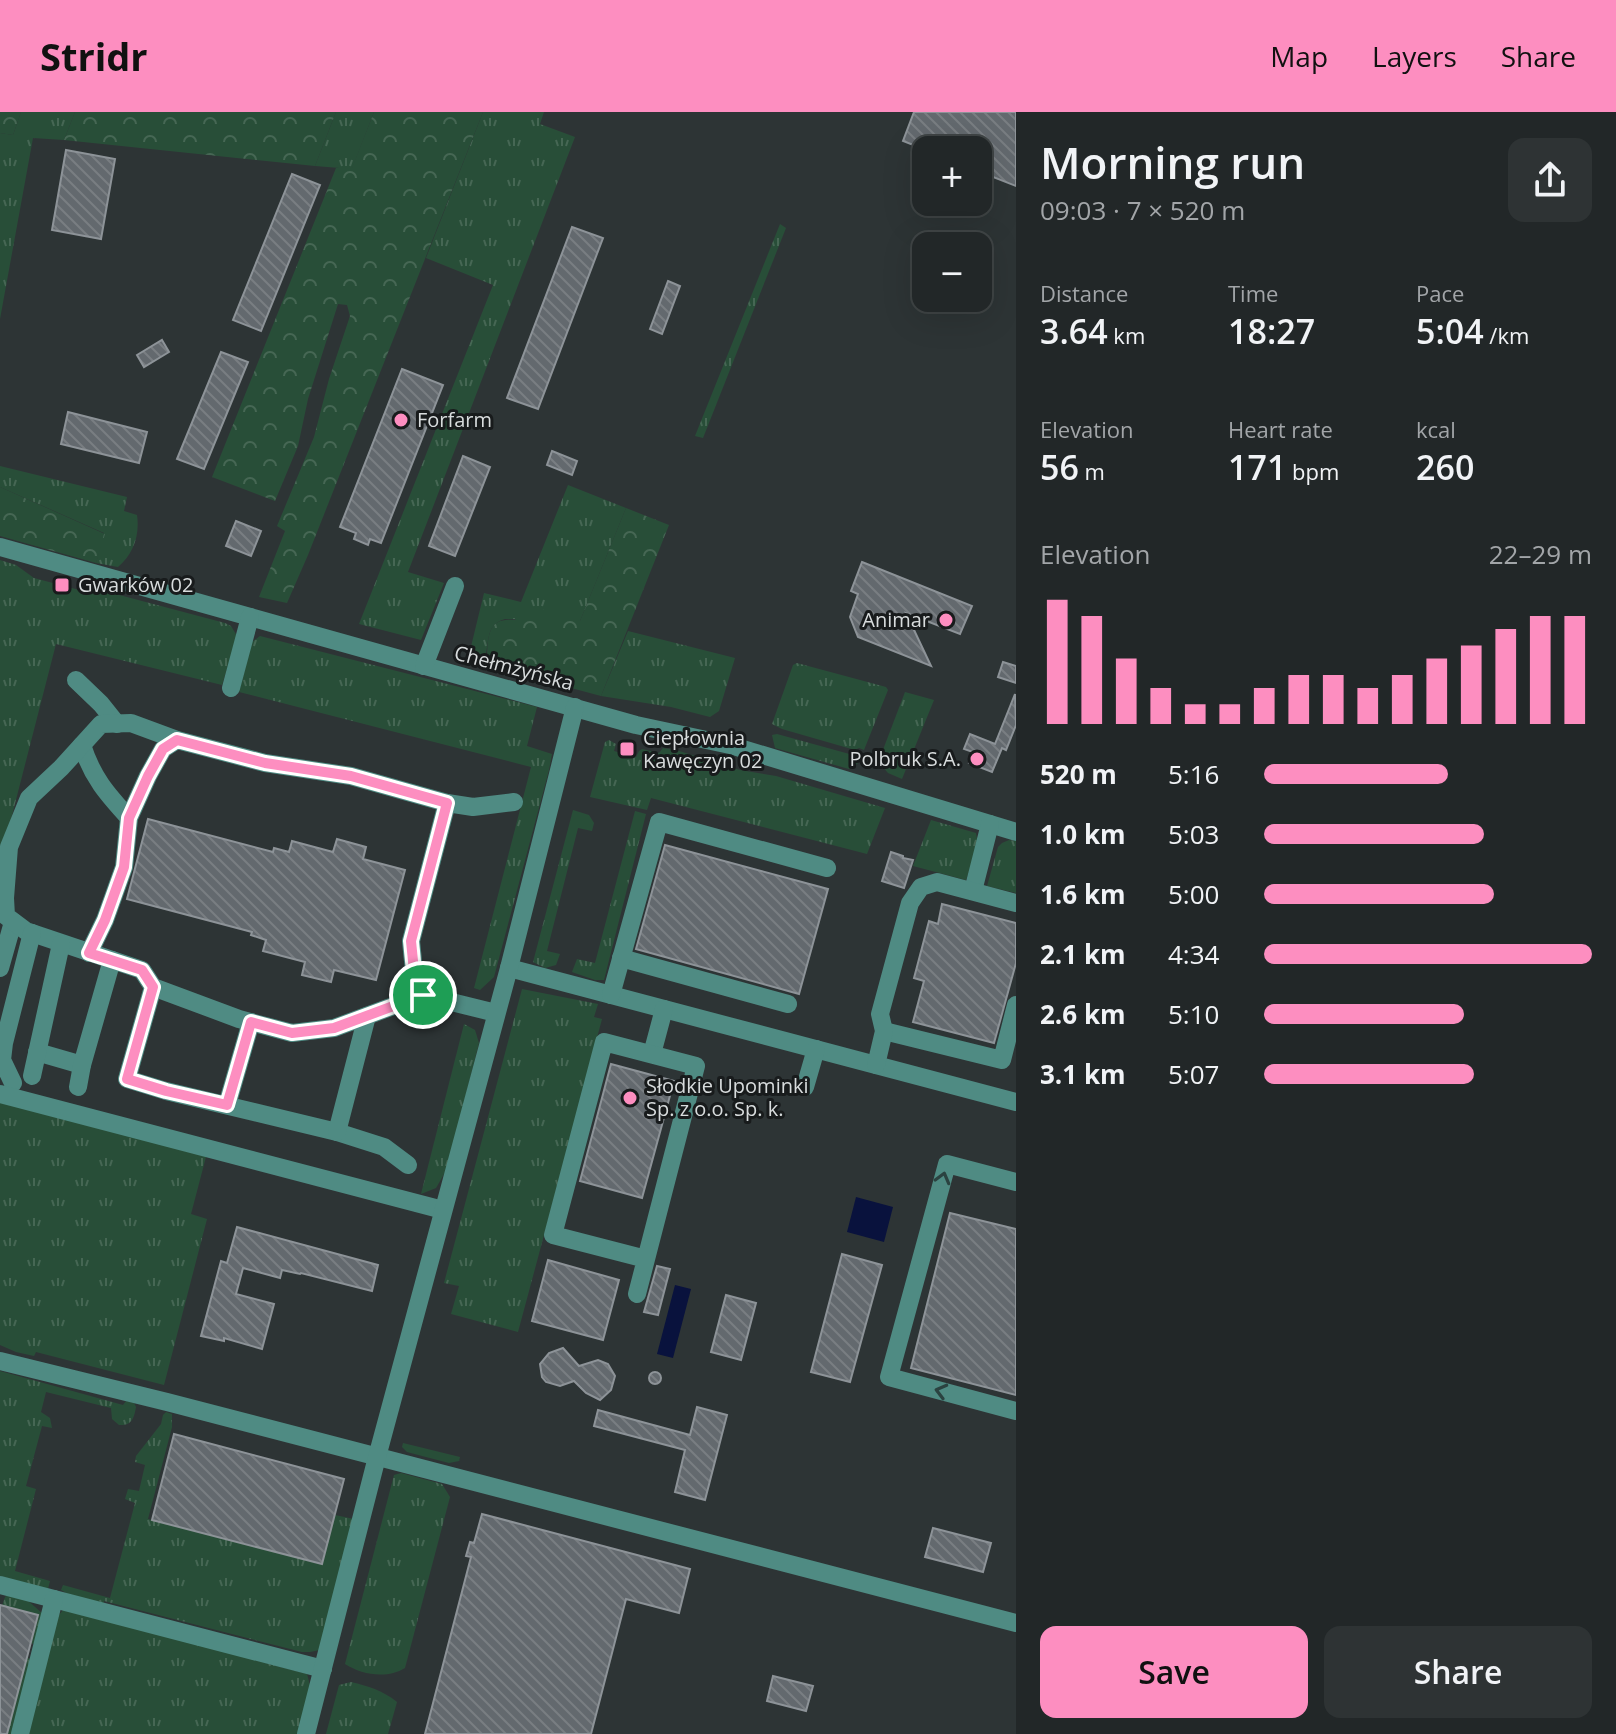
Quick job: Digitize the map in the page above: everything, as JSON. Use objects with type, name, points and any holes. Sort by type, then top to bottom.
[{"type":"street","name":"Chełmżyńska","points":[[0,547],[636,725],[730,745],[1016,832]]},
{"type":"street","points":[[424,666],[455,586]]},
{"type":"street","points":[[231,688],[250,617]]},
{"type":"street","points":[[76,680],[117,724]]},
{"type":"street","points":[[306,1734],[575,707]]},
{"type":"street","points":[[496,1013],[423,995],[334,1028],[292,1033],[251,1022],[153,987],[142,970],[61,944],[13,922],[6,916],[5,898],[9,847],[29,798],[101,724],[131,723],[177,740],[265,763],[351,776],[447,803],[473,807],[514,802]]},
{"type":"street","points":[[89,953],[124,867],[129,818],[163,749],[177,740]]},
{"type":"street","points":[[82,745],[89,766],[104,792],[129,818]]},
{"type":"street","points":[[423,995],[415,981],[411,941],[447,803]]},
{"type":"street","points":[[611,995],[659,822],[827,868]]},
{"type":"street","points":[[975,883],[990,824]]},
{"type":"street","points":[[876,1065],[884,1031],[880,1014],[910,903],[921,887],[937,882],[1016,903]]},
{"type":"street","points":[[0,968],[13,922]]},
{"type":"street","points":[[32,933],[2,1049],[7,1089],[443,1210]]},
{"type":"street","points":[[32,1076],[61,944]]},
{"type":"street","points":[[621,958],[788,1004]]},
{"type":"street","points":[[78,1087],[112,960]]},
{"type":"street","points":[[509,968],[1016,1102]]},
{"type":"street","points":[[153,987],[127,1079],[337,1132],[384,1147],[408,1165]]},
{"type":"street","points":[[884,1031],[1002,1060],[1016,1005]]},
{"type":"street","points":[[652,1054],[664,1009]]},
{"type":"street","points":[[337,1132],[367,1016]]},
{"type":"street","points":[[227,1105],[251,1022]]},
{"type":"street","points":[[637,1294],[696,1066],[604,1042],[553,1235],[646,1259]]},
{"type":"street","points":[[805,1087],[816,1049]]},
{"type":"street","points":[[37,1052],[82,1065]]},
{"type":"street","points":[[1016,1182],[947,1164],[889,1377],[1016,1411]]},
{"type":"street","points":[[0,1361],[1016,1623]]},
{"type":"street","points":[[0,1585],[323,1669]]},
{"type":"street","points":[[20,1734],[54,1599]]},
{"type":"green space","points":[[0,112],[21,112],[13,135],[0,133]]},
{"type":"green space","points":[[21,112],[75,112],[64,140],[33,138],[0,319],[0,133],[13,135]]},
{"type":"green space","points":[[75,112],[336,112],[315,166],[64,140]]},
{"type":"green space","points":[[336,112],[374,112],[352,169],[315,166]]},
{"type":"green space","points":[[374,112],[483,112],[287,603],[259,597],[285,531],[277,526],[314,437],[350,316],[347,305],[338,304],[308,399],[298,446],[275,501],[212,477],[336,168],[352,168]]},
{"type":"green space","points":[[483,112],[544,112],[540,124],[575,137],[408,572],[444,583],[421,640],[359,624],[493,285],[426,258]]},
{"type":"green space","points":[[780,224],[786,228],[703,438],[695,436]]},
{"type":"green space","points":[[0,466],[127,497],[124,511],[137,515],[138,523],[128,556],[118,567],[96,563],[104,533],[0,487]]},
{"type":"green space","points":[[568,485],[626,508],[580,621],[505,619],[490,631],[483,662],[468,659],[484,593],[521,602]]},
{"type":"green space","points":[[0,487],[105,534],[96,563],[0,536]]},
{"type":"green space","points":[[626,508],[669,525],[601,696],[504,670],[507,661],[487,655],[488,640],[495,624],[515,620],[521,603],[580,621]]},
{"type":"green space","points":[[0,560],[16,565],[34,578],[83,591],[108,592],[225,623],[237,636],[222,685],[56,644],[0,862]]},
{"type":"green space","points":[[628,631],[735,658],[719,711],[710,717],[671,707],[601,696]]},
{"type":"green space","points":[[260,636],[537,707],[527,746],[552,754],[549,770],[494,977],[480,990],[474,988],[531,767],[239,692],[252,642]]},
{"type":"green space","points":[[797,663],[886,687],[888,690],[864,750],[855,750],[772,724],[793,665]]},
{"type":"green space","points":[[905,692],[934,700],[902,779],[888,773],[883,767],[881,755]]},
{"type":"green space","points":[[772,735],[861,759],[849,769],[775,748]]},
{"type":"green space","points":[[609,740],[616,744],[614,751],[636,757],[642,749],[659,753],[663,748],[676,750],[885,808],[867,854],[651,798],[647,810],[590,797],[605,742]]},
{"type":"green space","points":[[573,810],[589,815],[594,823],[592,831],[578,828],[547,951],[560,954],[556,965],[545,968],[533,962]]},
{"type":"green space","points":[[635,811],[646,814],[604,980],[595,980],[572,972],[577,959],[595,963]]},
{"type":"green space","points":[[931,820],[976,833],[978,845],[966,880],[913,866]]},
{"type":"green space","points":[[1009,840],[1016,841],[1016,893],[987,886],[998,847]]},
{"type":"green space","points":[[522,989],[598,1004],[594,1017],[602,1019],[518,1332],[451,1314],[459,1286],[444,1283]]},
{"type":"green space","points":[[464,1024],[475,1030],[479,1043],[447,1169],[436,1188],[421,1194]]},
{"type":"green space","points":[[0,1100],[207,1153],[191,1214],[207,1219],[164,1385],[36,1352],[34,1356],[16,1352],[0,1345]]},
{"type":"green space","points":[[0,1371],[123,1405],[126,1401],[134,1403],[136,1407],[132,1420],[119,1425],[112,1419],[111,1408],[46,1392],[41,1412],[50,1418],[52,1428],[42,1426],[26,1486],[36,1489],[15,1571],[50,1581],[48,1589],[0,1576]]},
{"type":"green space","points":[[166,1412],[172,1414],[172,1427],[148,1519],[322,1564],[335,1515],[354,1519],[320,1650],[302,1652],[104,1601],[103,1604],[61,1590],[63,1585],[110,1598],[135,1503],[125,1499],[128,1489],[139,1491],[145,1465],[135,1462],[136,1456],[161,1424]]},
{"type":"green space","points":[[403,1443],[460,1457],[459,1461],[449,1463],[407,1452],[402,1447]]},
{"type":"green space","points":[[401,1473],[442,1484],[450,1497],[405,1668],[390,1674],[375,1674],[345,1664],[394,1475]]},
{"type":"green space","points":[[8,1594],[26,1599],[43,1614],[35,1643],[31,1644],[38,1615],[2,1606]]},
{"type":"green space","points":[[64,1609],[307,1674],[311,1689],[299,1734],[28,1734],[58,1616]]},
{"type":"green space","points":[[27,1657],[31,1660],[12,1734],[7,1734]]},
{"type":"green space","points":[[351,1682],[375,1689],[397,1702],[388,1734],[326,1734],[339,1685]]},
{"type":"shaded area","points":[[856,1197],[893,1207],[884,1242],[847,1232]]},
{"type":"shaded area","points":[[675,1285],[691,1289],[673,1358],[657,1354]]},
{"type":"building","points":[[914,112],[1016,112],[1016,186],[992,177],[992,136],[912,136],[912,145],[903,141]]},
{"type":"building","points":[[66,150],[115,159],[101,239],[52,230]]},
{"type":"building","points":[[292,174],[320,185],[261,331],[233,320]]},
{"type":"building","points":[[572,227],[603,238],[538,409],[507,398]]},
{"type":"building","points":[[668,281],[680,286],[662,334],[650,329]]},
{"type":"building","points":[[162,340],[169,352],[144,367],[137,355]]},
{"type":"building","points":[[221,352],[248,362],[204,469],[177,459]]},
{"type":"building","points":[[402,369],[443,385],[381,543],[370,539],[368,545],[354,539],[356,533],[340,527]]},
{"type":"building","points":[[68,412],[147,432],[139,463],[61,444]]},
{"type":"building","points":[[552,451],[577,461],[572,475],[547,465]]},
{"type":"building","points":[[463,456],[490,467],[455,556],[429,546]]},
{"type":"building","points":[[236,521],[261,531],[251,556],[226,546]]},
{"type":"building","points":[[862,562],[972,606],[960,634],[906,613],[931,666],[858,637],[850,617],[858,594],[851,591]]},
{"type":"building","points":[[1003,662],[1016,666],[1016,683],[998,677]]},
{"type":"building","points":[[1015,694],[1016,725],[1006,750],[1002,748],[992,772],[969,763],[973,752],[964,749],[970,734],[995,744]]},
{"type":"building","points":[[148,819],[273,852],[274,848],[289,852],[292,841],[333,852],[337,839],[366,847],[363,859],[405,870],[376,980],[334,970],[331,982],[302,975],[305,962],[263,951],[266,940],[251,935],[252,932],[127,899]]},
{"type":"building","points":[[665,845],[828,889],[799,994],[636,949]]},
{"type":"building","points":[[891,852],[913,860],[904,888],[882,881]]},
{"type":"building","points":[[942,904],[1016,923],[1016,963],[994,1043],[913,1022],[924,981],[914,978],[929,921],[938,924]]},
{"type":"building","points":[[611,1064],[674,1081],[642,1198],[580,1181]]},
{"type":"building","points":[[950,1213],[1016,1229],[1016,1395],[911,1368]]},
{"type":"building","points":[[237,1227],[378,1265],[372,1291],[301,1273],[282,1270],[280,1278],[243,1268],[236,1294],[274,1304],[262,1349],[224,1338],[224,1341],[201,1336],[221,1261],[227,1263]]},
{"type":"building","points":[[842,1254],[882,1265],[850,1382],[811,1372]]},
{"type":"building","points":[[548,1260],[619,1280],[603,1340],[532,1321]]},
{"type":"building","points":[[657,1266],[670,1269],[658,1315],[644,1312]]},
{"type":"building","points":[[726,1295],[756,1303],[741,1360],[711,1352]]},
{"type":"building","points":[[563,1348],[579,1366],[598,1360],[608,1364],[615,1376],[611,1390],[600,1400],[586,1393],[574,1381],[560,1386],[546,1382],[542,1377],[540,1364],[549,1353]]},
{"type":"building","points":[[650,1373],[660,1373],[660,1383],[650,1383]]},
{"type":"building","points":[[697,1407],[727,1415],[705,1500],[675,1492],[685,1450],[594,1426],[598,1410],[690,1435]]},
{"type":"building","points":[[174,1434],[344,1479],[322,1564],[152,1520]]},
{"type":"building","points":[[482,1514],[690,1569],[679,1613],[626,1599],[591,1734],[425,1734],[471,1557],[466,1556],[470,1542],[474,1543]]},
{"type":"building","points":[[933,1528],[991,1543],[983,1572],[925,1557]]},
{"type":"building","points":[[0,1605],[38,1615],[7,1734],[0,1734]]},
{"type":"building","points":[[773,1676],[813,1686],[806,1711],[767,1701]]},
{"type":"place","name":"Forfarm","points":[[401,420]]},
{"type":"place","name":"Gwarków 02","points":[[62,585]]},
{"type":"place","name":"Animar","points":[[946,620]]},
{"type":"place","name":"Ciepłownia Kawęczyn 02","points":[[627,749]]},
{"type":"place","name":"Polbruk S.A.","points":[[977,759]]},
{"type":"place","name":"Słodkie Upominki Sp. z o.o. Sp. k.","points":[[630,1098]]},
{"type":"route","points":[[177,740],[265,763],[351,776],[447,803],[411,941],[415,981],[423,995],[334,1028],[292,1033],[251,1022],[227,1105],[127,1079],[153,987],[142,970],[89,953],[124,867],[129,818],[163,749],[177,740]]}]
